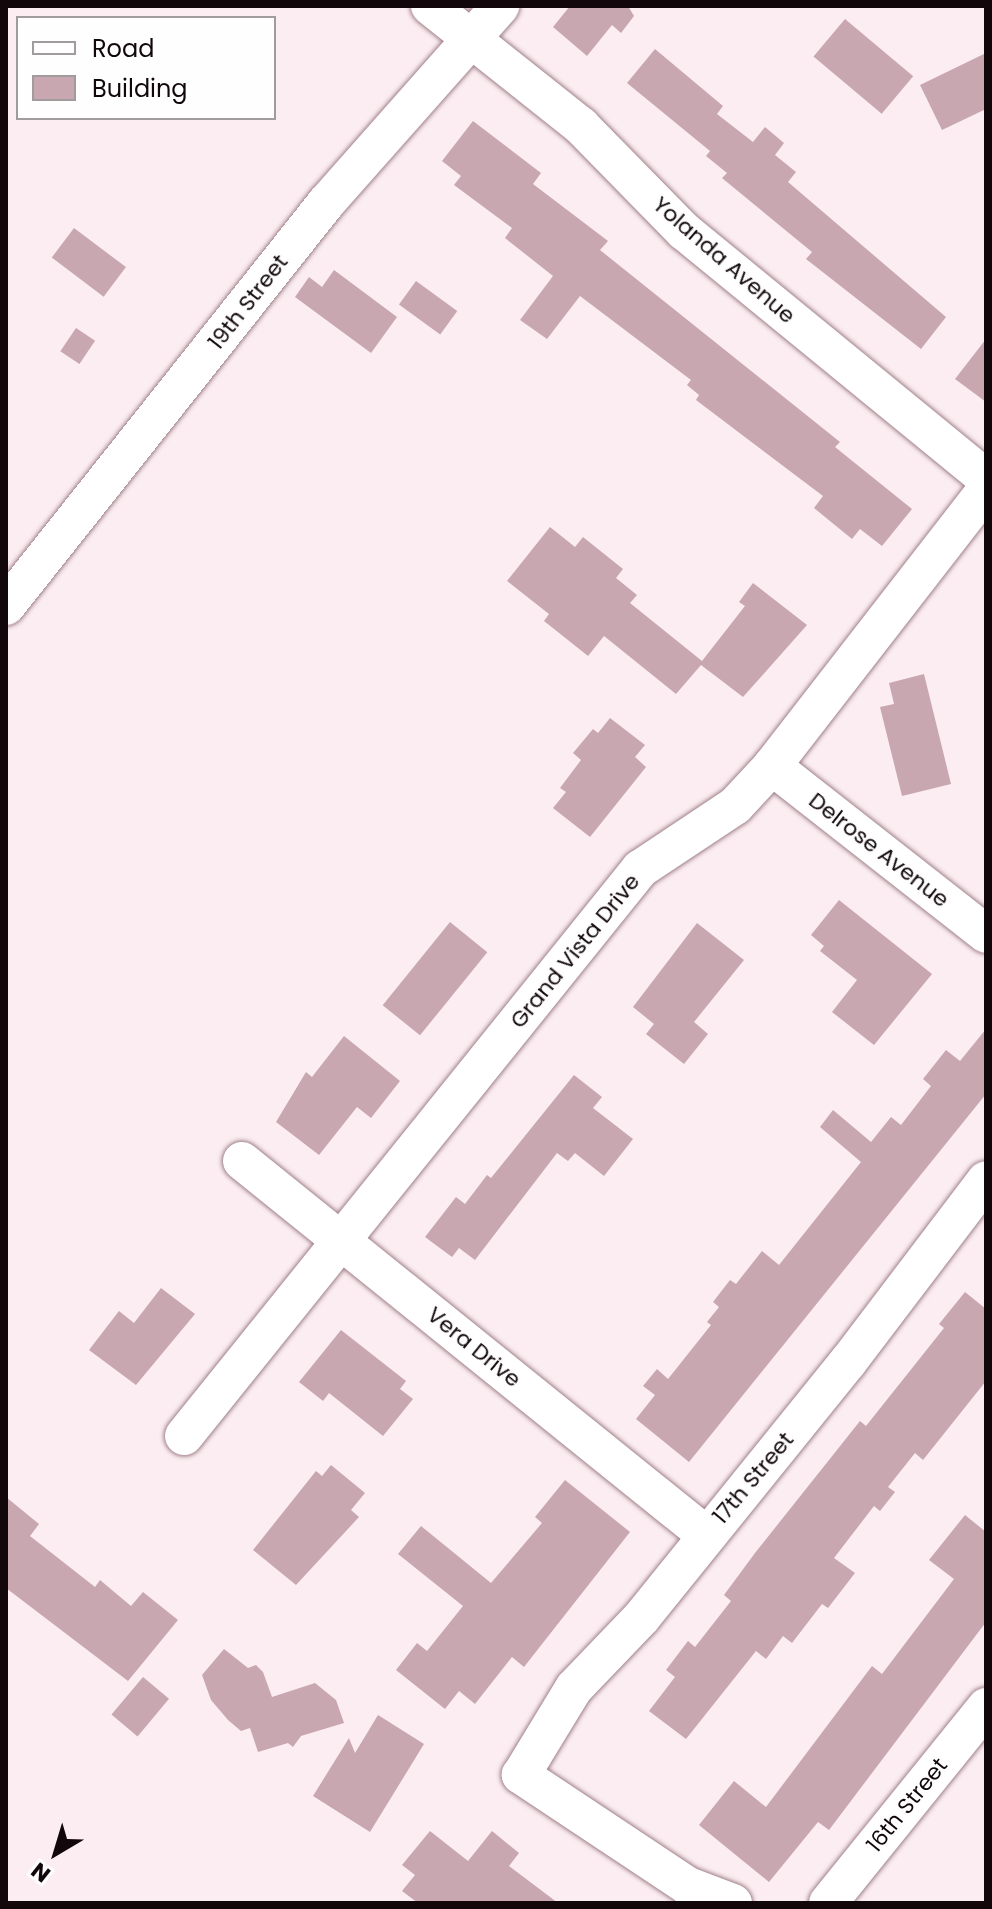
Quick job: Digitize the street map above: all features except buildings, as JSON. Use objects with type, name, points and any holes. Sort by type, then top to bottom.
[{"type":"street","name":"Yolanda Avenue","points":[[430,6],[581,126],[684,231],[986,478]]},
{"type":"street","name":"19th Street","points":[[6,606],[326,203],[474,40],[500,6]]},
{"type":"street","name":"Grand Vista Drive","points":[[184,1436],[640,869],[735,806],[772,766],[986,490]]},
{"type":"street","name":"Delrose Avenue","points":[[772,766],[986,934]]},
{"type":"street","name":"Vera Drive","points":[[242,1161],[706,1535]]},
{"type":"street","name":"17th Street","points":[[733,1903],[688,1886],[521,1775],[574,1688],[642,1617],[848,1362],[986,1180]]},
{"type":"street","name":"16th Street","points":[[828,1903],[986,1707]]}]
